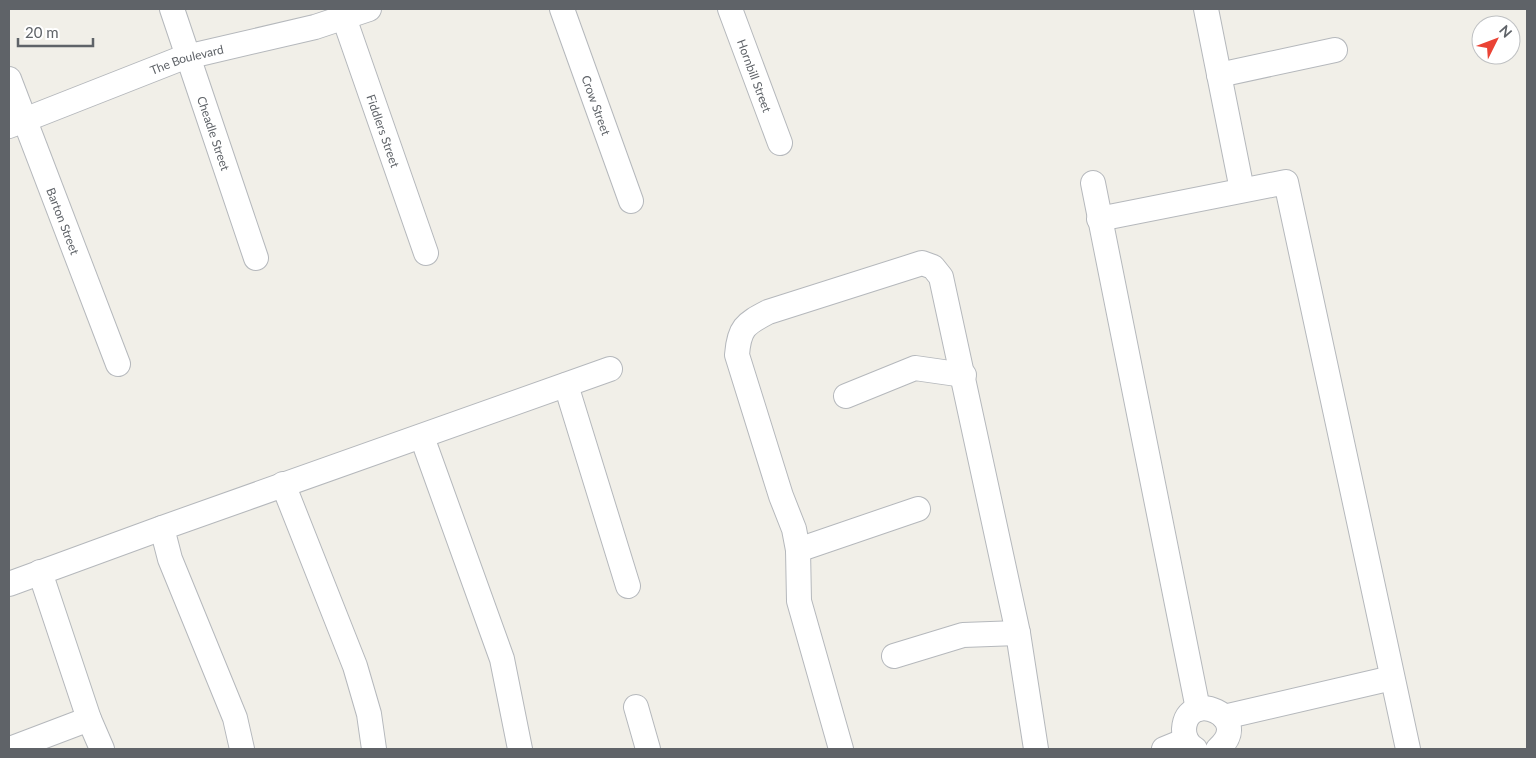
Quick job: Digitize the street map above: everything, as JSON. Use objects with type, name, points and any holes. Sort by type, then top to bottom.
[{"type":"street","name":"Cheadle Street","points":[[172,9],[256,258]]},
{"type":"street","name":"The Boulevard","points":[[16,123],[189,56],[315,27],[343,14],[369,9]]},
{"type":"street","name":"Crow Street","points":[[562,9],[631,201]]},
{"type":"street","name":"Hornbill Street","points":[[730,9],[780,143]]},
{"type":"street","points":[[1206,9],[1242,190]]},
{"type":"street","name":"Fiddlers Street","points":[[343,14],[426,253]]},
{"type":"street","points":[[1219,75],[1335,50]]},
{"type":"street","name":"Barton Street","points":[[9,79],[16,123],[118,364]]},
{"type":"street","points":[[1099,219],[1286,182],[1408,749]]},
{"type":"street","points":[[1092,183],[1198,709]]},
{"type":"street","points":[[841,749],[799,601],[798,550],[794,529],[781,496],[737,354],[739,335],[749,322],[768,312],[922,263],[933,266],[941,277],[964,374],[1018,633],[1036,749]]},
{"type":"street","points":[[846,396],[915,368],[964,374]]},
{"type":"street","points":[[9,584],[283,484],[422,437],[610,369]]},
{"type":"street","points":[[566,385],[628,586]]},
{"type":"street","points":[[422,437],[502,659],[520,749]]},
{"type":"street","points":[[283,484],[355,666],[368,714],[374,749]]},
{"type":"street","points":[[798,550],[918,509]]},
{"type":"street","points":[[162,528],[170,559],[235,718],[242,749]]},
{"type":"street","points":[[40,572],[89,719],[102,749]]},
{"type":"street","points":[[894,656],[963,635],[1018,633]]},
{"type":"street","points":[[1224,717],[1392,678]]},
{"type":"street","points":[[636,707],[648,749]]},
{"type":"street","points":[[1164,749],[1191,745],[1184,733],[1187,719],[1198,709],[1212,708],[1224,717],[1229,731],[1227,738],[1218,749]]},
{"type":"street","points":[[10,749],[89,719]]}]
